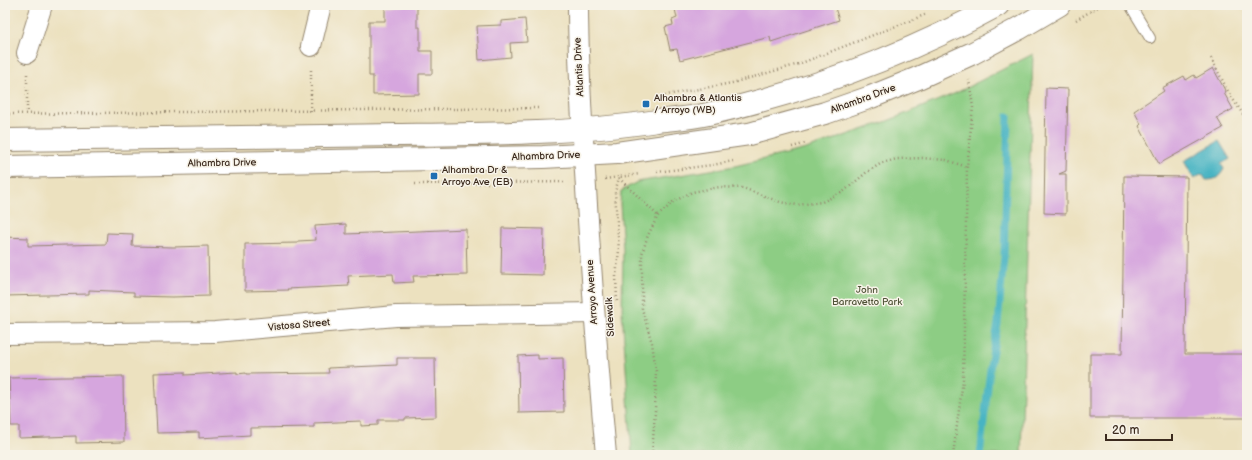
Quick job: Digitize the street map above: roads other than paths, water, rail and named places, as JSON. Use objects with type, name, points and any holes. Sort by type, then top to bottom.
[{"type":"main road","points":[[5,140],[508,134],[628,126],[706,115],[784,94],[850,72],[905,51],[959,26],[998,5]]},
{"type":"main road","name":"Alhambra Drive","points":[[5,167],[543,157],[617,153],[749,134],[825,113],[871,97],[925,75],[979,49],[1058,5]]},
{"type":"street","points":[[27,53],[42,5]]},
{"type":"street","points":[[311,46],[321,5]]},
{"type":"street","name":"Atlantis Drive","points":[[578,5],[578,51],[582,129]]},
{"type":"street","name":"Arroyo Avenue","points":[[582,129],[594,313],[606,455]]},
{"type":"street","name":"Vistosa Street","points":[[5,334],[215,332],[396,316],[594,313]]},
{"type":"lane","points":[[1130,5],[1150,38]]},
{"type":"water","points":[[1219,141],[1230,159],[1221,164],[1224,169],[1216,178],[1212,180],[1206,180],[1202,174],[1194,179],[1184,161]]},
{"type":"waterway","points":[[980,455],[991,361],[998,324],[1004,256],[1008,116]]},
{"type":"place","name":"Alhambra & Atlantis / Arroyo (WB)","points":[[646,104]]},
{"type":"place","name":"Alhambra Dr & Arroyo Ave (EB)","points":[[434,176]]},
{"type":"park label","name":"John Barravetto Park","points":[[867,296]]}]
